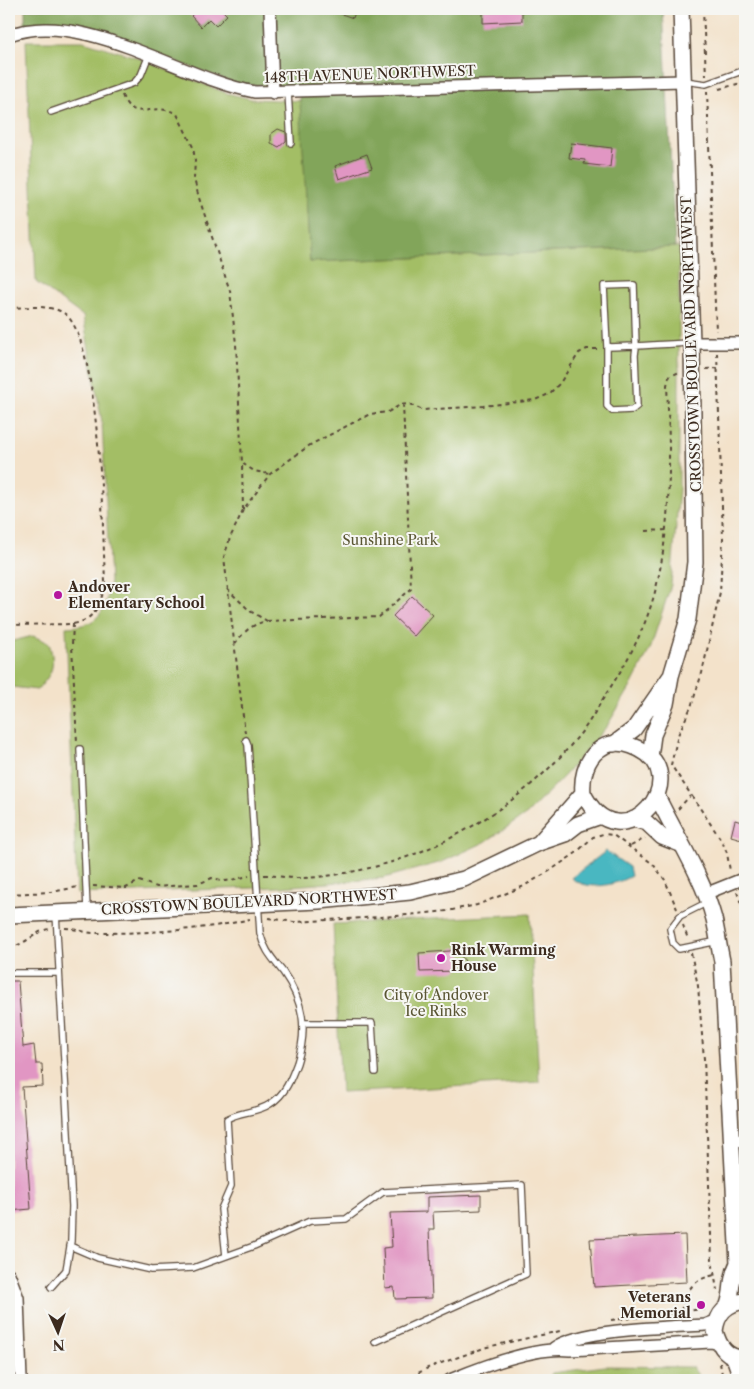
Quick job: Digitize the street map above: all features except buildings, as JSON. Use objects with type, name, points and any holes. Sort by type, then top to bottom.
[{"type":"street","points":[[270,9],[273,93]]},
{"type":"street","name":"CROSSTOWN BOULEVARD NORTHWEST","points":[[650,757],[653,735],[666,704],[671,676],[688,619],[696,562],[692,343],[681,9]]},
{"type":"street","name":"148TH AVENUE NORTHWEST","points":[[9,35],[18,32],[51,30],[81,34],[150,55],[239,89],[273,93],[683,81]]},
{"type":"street","points":[[692,343],[745,343]]},
{"type":"street","name":"CROSSTOWN BOULEVARD NORTHWEST","points":[[539,843],[583,794],[581,780],[584,768],[592,756],[602,748],[614,744],[634,729],[671,676]]},
{"type":"street","points":[[583,794],[589,805],[601,816],[622,822],[634,819],[645,813],[654,804],[660,780],[657,768],[650,757],[640,748],[628,744],[614,744]]},
{"type":"street","points":[[657,796],[677,831],[680,844],[706,898],[722,961],[739,1140],[742,1268],[731,1277],[732,1292],[728,1306]]},
{"type":"street","name":"CROSSTOWN BOULEVARD NORTHWEST","points":[[9,915],[259,904],[383,896],[435,887],[489,869],[539,843],[565,834],[578,824],[601,816]]},
{"type":"street","points":[[634,819],[647,823],[662,837],[680,844]]},
{"type":"street","points":[[706,898],[745,878]]},
{"type":"street","points":[[9,1274],[18,1298],[21,1380]]},
{"type":"street","points":[[450,1380],[476,1369],[554,1348],[562,1342],[601,1334],[705,1325],[728,1306],[745,1301]]},
{"type":"street","points":[[715,1316],[715,1332],[719,1344],[733,1359],[742,1380]]},
{"type":"street","points":[[554,1348],[570,1350],[712,1342],[719,1344]]},
{"type":"lane","points":[[51,112],[120,88],[138,79],[150,55]]},
{"type":"lane","points":[[683,81],[706,84],[745,70]]},
{"type":"lane","points":[[288,92],[291,143]]},
{"type":"lane","points":[[634,284],[637,406],[632,410],[612,411],[607,406],[607,347],[604,286],[634,284]]},
{"type":"lane","points":[[607,347],[636,346],[653,343],[692,343]]},
{"type":"lane","points":[[226,1256],[221,1209],[231,1186],[227,1119],[234,1114],[259,1110],[271,1104],[287,1087],[298,1058],[303,1023],[302,1008],[293,988],[262,943],[246,740]]},
{"type":"lane","points":[[80,749],[87,912]]},
{"type":"lane","points":[[706,898],[680,916],[670,929],[673,944],[679,949],[718,941]]},
{"type":"lane","points":[[52,1287],[66,1270],[70,1246],[72,1206],[56,913]]},
{"type":"lane","points":[[9,972],[59,973]]},
{"type":"lane","points":[[303,1023],[372,1023],[375,1072]]},
{"type":"lane","points":[[70,1246],[98,1258],[151,1270],[193,1268],[310,1221],[346,1219],[383,1192],[522,1185],[526,1274],[375,1342]]},
{"type":"path","points":[[703,9],[706,74]]},
{"type":"path","points":[[716,334],[707,92],[745,82]]},
{"type":"path","points":[[120,88],[128,108],[133,110],[159,108],[177,114],[186,128],[193,147],[195,160],[194,179],[198,198],[230,291],[236,344],[243,510]]},
{"type":"path","points":[[9,308],[46,308],[63,312],[79,334],[89,370],[96,432],[105,583],[102,602],[94,614],[84,622],[73,624],[9,625]]},
{"type":"path","points":[[246,740],[227,588],[225,552],[243,510],[270,474],[300,451],[342,427],[370,414],[388,412],[396,406],[403,404],[409,404],[423,410],[535,400],[549,394],[560,383],[579,353],[587,349],[607,347]]},
{"type":"path","points":[[717,354],[722,538],[720,592],[702,673],[691,707],[678,735],[671,765],[722,842],[727,853],[731,874]]},
{"type":"path","points":[[700,369],[718,368]]},
{"type":"path","points":[[262,875],[299,878],[385,864],[422,851],[464,831],[492,814],[543,772],[584,729],[626,665],[651,604],[666,530],[670,481],[667,385],[669,378],[685,370]]},
{"type":"path","points":[[234,645],[250,628],[267,621],[379,617],[411,589],[403,404]]},
{"type":"path","points":[[242,463],[254,472],[270,474]]},
{"type":"path","points":[[646,531],[666,530]]},
{"type":"path","points":[[227,588],[250,611],[267,621]]},
{"type":"path","points":[[73,624],[72,646],[77,741],[80,749]]},
{"type":"path","points":[[269,918],[288,922],[311,921],[432,913],[469,907],[522,887],[558,866],[593,836],[603,834],[613,835],[653,864],[665,880],[680,916],[690,947],[698,986],[704,1059],[712,1260],[718,1292]]},
{"type":"path","points":[[94,886],[126,888],[139,881],[157,887],[198,884],[212,878],[226,881],[250,876]]},
{"type":"path","points":[[9,894],[51,892],[82,887]]},
{"type":"path","points":[[737,891],[745,915]]},
{"type":"path","points":[[67,928],[92,933],[219,927],[249,919]]},
{"type":"path","points":[[9,947],[23,944],[43,930]]},
{"type":"path","points":[[681,1311],[690,1287],[699,1280],[715,1275]]},
{"type":"path","points":[[656,1316],[681,1311],[715,1316]]},
{"type":"path","points":[[610,1320],[648,1317]]},
{"type":"path","points":[[404,1380],[430,1367],[487,1347],[561,1331]]},
{"type":"path","points":[[723,1380],[733,1359]]},
{"type":"green space","points":[[25,9],[663,9],[675,247],[310,262],[299,86],[240,85],[86,29],[25,25]]},
{"type":"green space","name":"Sunshine Park","points":[[26,41],[83,41],[133,56],[226,93],[251,99],[301,101],[310,262],[679,247],[679,489],[671,585],[650,649],[630,688],[607,726],[565,775],[527,814],[485,842],[442,862],[384,878],[282,887],[77,894],[66,627],[87,624],[99,615],[106,602],[110,582],[102,422],[83,316],[36,282]]},
{"type":"green space","points":[[33,636],[49,643],[52,658],[50,674],[37,690],[12,687],[9,684],[9,642]]},
{"type":"green space","name":"City of Andover Ice Rinks","points":[[530,914],[539,1082],[341,1093],[333,924]]},
{"type":"green space","points":[[605,1366],[692,1367],[702,1380],[548,1380],[552,1373]]},
{"type":"water","points":[[606,851],[629,867],[631,876],[601,886],[585,885],[571,878]]},
{"type":"place","name":"Andover Elementary School","points":[[58,595]]},
{"type":"place","name":"Rink Warming House","points":[[441,958]]},
{"type":"place","name":"Veterans Memorial","points":[[701,1305]]}]
